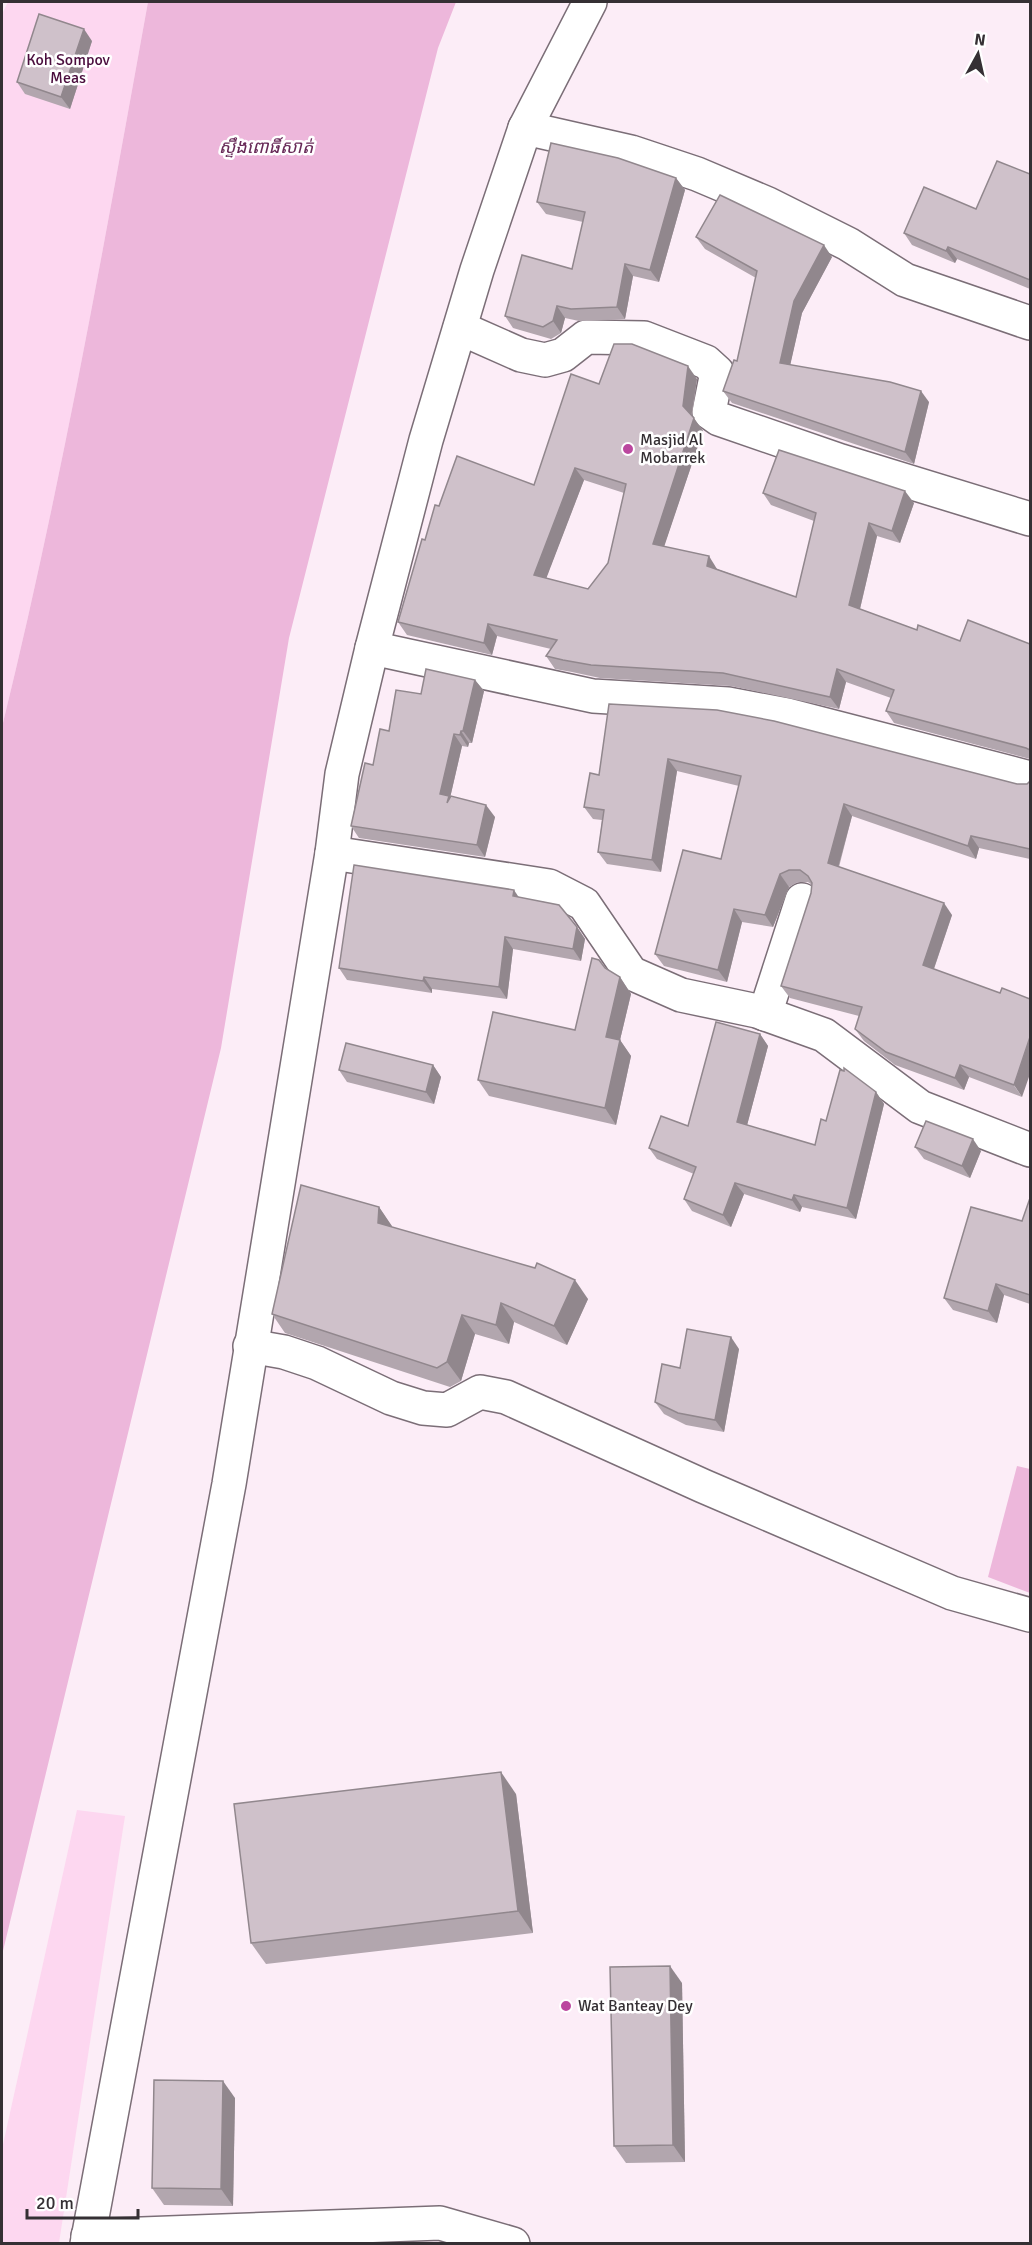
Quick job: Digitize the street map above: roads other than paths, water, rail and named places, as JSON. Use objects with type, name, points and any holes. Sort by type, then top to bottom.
[{"type":"street","points":[[513,2244],[440,2223],[87,2240],[226,1496],[333,853],[342,774],[426,440],[460,328],[525,128],[590,2]]},
{"type":"street","points":[[525,128],[631,152],[697,174],[768,204],[848,244],[905,280],[1030,323]]},
{"type":"street","points":[[460,328],[522,355],[544,360],[563,355],[586,337],[644,338],[706,362],[717,372],[709,412],[719,419],[841,461],[1030,519]]},
{"type":"street","points":[[372,648],[593,696],[728,704],[787,715],[1030,778]]},
{"type":"street","points":[[333,853],[549,886],[584,904],[631,973],[681,995],[765,1014],[824,1035],[921,1107],[1030,1150]]},
{"type":"street","points":[[765,1014],[802,900]]},
{"type":"street","points":[[250,1346],[284,1352],[317,1363],[391,1398],[423,1408],[447,1410],[480,1392],[506,1397],[703,1486],[952,1593],[1030,1615]]},
{"type":"water","name":"ស្ទឹងពោធិ៍សាត់","points":[[148,2],[456,2],[438,48],[289,638],[221,1048],[2,1955],[2,727],[63,456]]},
{"type":"water","points":[[1017,1466],[1030,1469],[1030,1593],[988,1577]]},
{"type":"place","name":"Masjid Al Mobarrek","points":[[628,449]]},
{"type":"place","name":"Wat Banteay Dey","points":[[566,2006]]},
{"type":"park label","name":"Koh Sompov Meas","points":[[68,69]]}]
